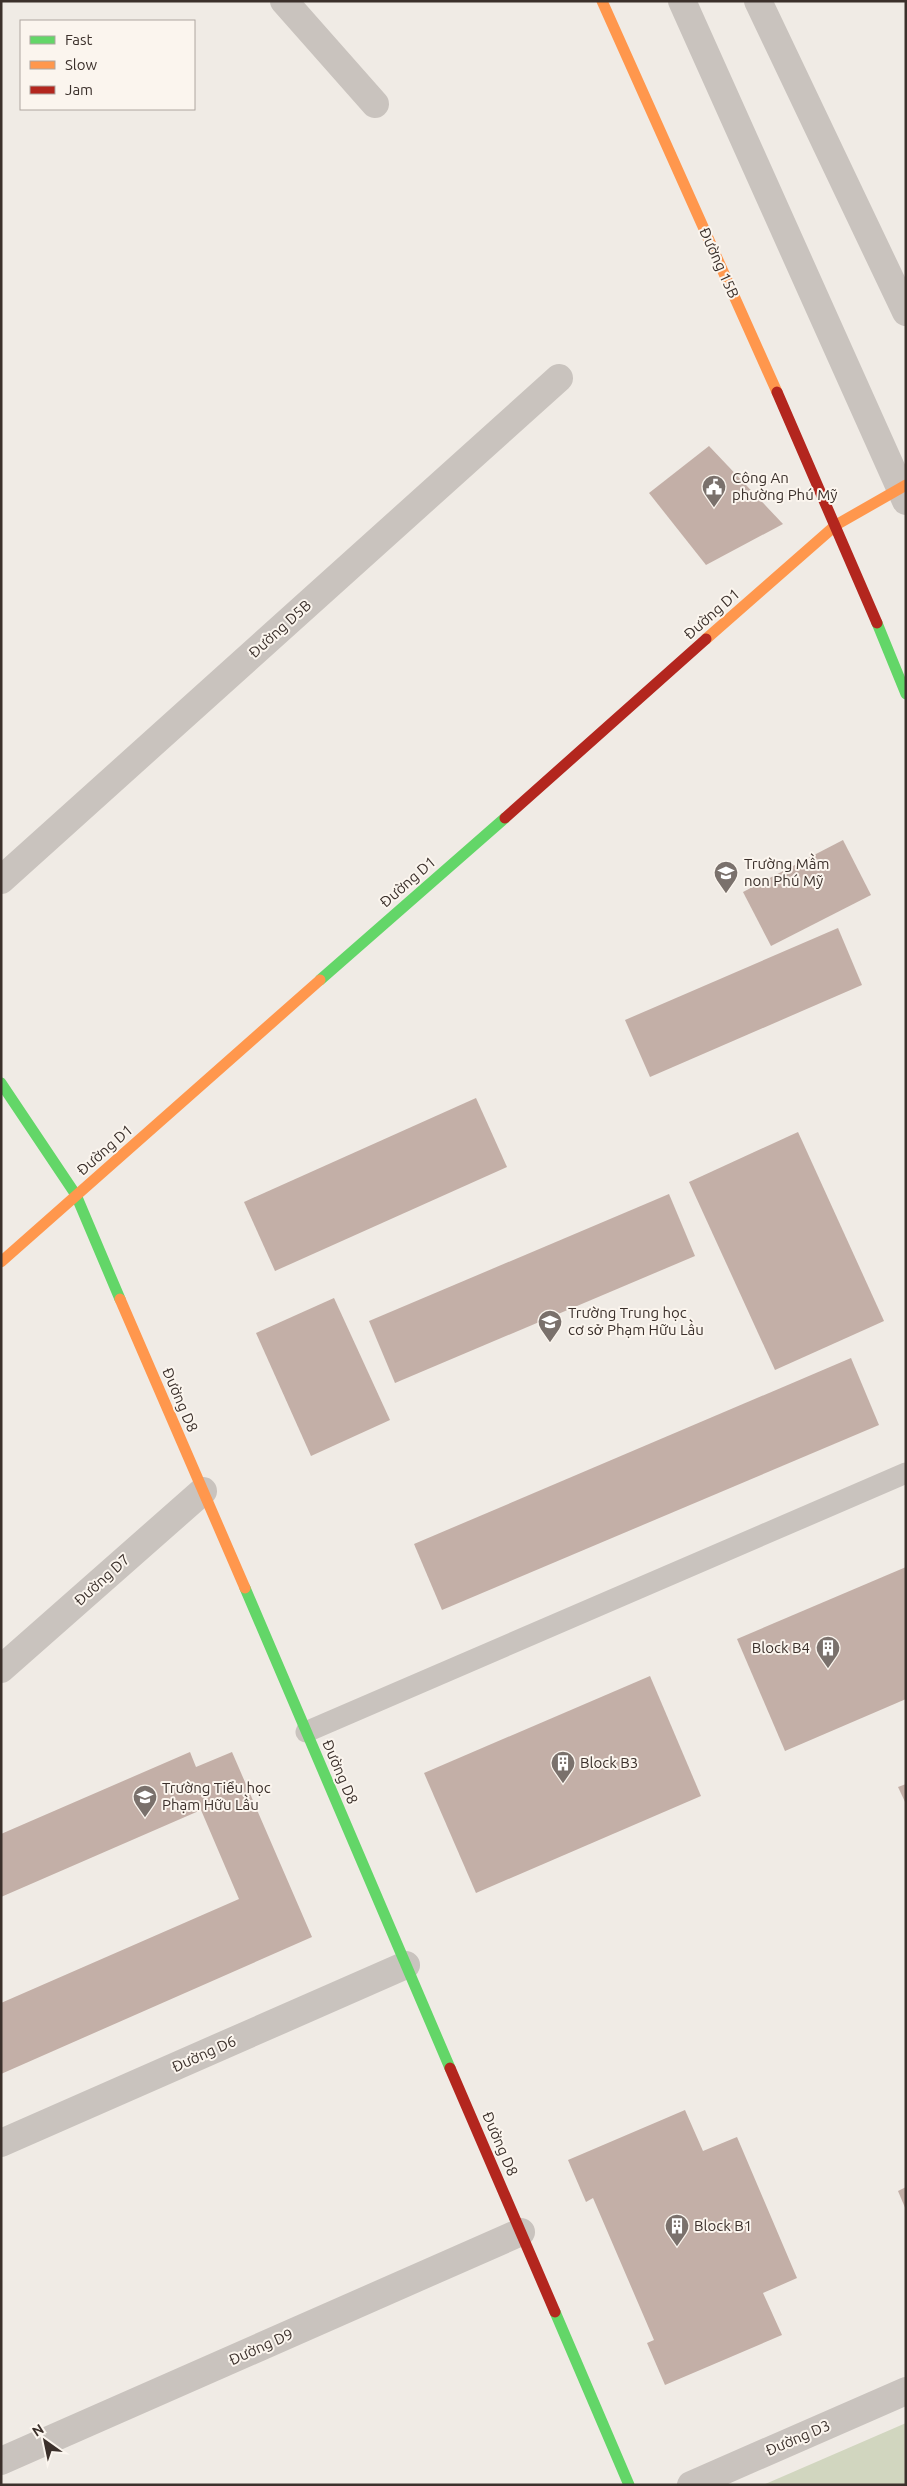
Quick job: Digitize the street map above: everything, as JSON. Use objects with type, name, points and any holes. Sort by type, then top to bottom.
[{"type":"street","points":[[284,1],[375,104]]},
{"type":"street","name":"Đường 15B","points":[[602,1],[836,525],[906,694]]},
{"type":"street","points":[[682,1],[904,491]]},
{"type":"street","points":[[758,1],[906,312]]},
{"type":"street","name":"Đường D5B","points":[[1,880],[559,378]]},
{"type":"street","name":"Đường D1","points":[[1,1262],[836,525],[904,491]]},
{"type":"street","name":"Đường D8","points":[[1,1084],[76,1195],[629,2485]]},
{"type":"street","name":"Đường D7","points":[[1,1669],[203,1491]]},
{"type":"street","name":"Đường D6","points":[[1,2143],[406,1965]]},
{"type":"street","name":"Đường D9","points":[[1,2461],[521,2232]]},
{"type":"street","name":"Đường D3","points":[[690,2485],[906,2392]]},
{"type":"lane","points":[[306,1732],[906,1473]]},
{"type":"green space","points":[[906,2423],[906,2485],[763,2485]]},
{"type":"building","name":"Công An phường Phú Mỹ","points":[[709,446],[783,524],[706,565],[649,493]]},
{"type":"building","points":[[843,840],[871,895],[771,946],[743,892]]},
{"type":"building","points":[[838,928],[862,985],[650,1077],[625,1020]]},
{"type":"building","points":[[476,1098],[507,1167],[275,1271],[244,1202]]},
{"type":"building","points":[[798,1132],[884,1321],[775,1370],[689,1182]]},
{"type":"building","points":[[669,1194],[695,1256],[395,1383],[369,1321]]},
{"type":"building","points":[[334,1298],[390,1420],[311,1456],[256,1333]]},
{"type":"building","points":[[851,1358],[879,1425],[442,1610],[414,1544]]},
{"type":"building","name":"Block B4","points":[[906,1567],[906,1699],[785,1751],[737,1639]]},
{"type":"building","name":"Block B3","points":[[650,1676],[701,1796],[476,1893],[424,1773]]},
{"type":"building","points":[[190,1752],[196,1767],[232,1752],[312,1937],[1,2074],[1,2003],[239,1899],[201,1810],[1,1897],[1,1834]]},
{"type":"building","points":[[906,1784],[906,1804],[898,1787]]},
{"type":"building","name":"Block B1","points":[[685,2110],[703,2151],[737,2137],[797,2278],[763,2293],[782,2335],[665,2385],[647,2343],[654,2340],[593,2198],[586,2202],[568,2160]]},
{"type":"building","points":[[906,2187],[906,2210],[898,2191]]},
{"type":"traffic: fast","points":[[877,623],[906,694]]},
{"type":"traffic: fast","points":[[320,980],[505,818]]},
{"type":"traffic: fast","points":[[1,1083],[76,1195],[120,1299]]},
{"type":"traffic: fast","points":[[245,1588],[450,2068]]},
{"type":"traffic: fast","points":[[555,2312],[629,2485]]},
{"type":"traffic: slow","points":[[602,1],[777,392]]},
{"type":"traffic: slow","points":[[706,639],[836,525],[906,485]]},
{"type":"traffic: slow","points":[[1,1262],[320,980]]},
{"type":"traffic: slow","points":[[120,1299],[245,1588]]},
{"type":"traffic: jam","points":[[777,392],[877,623]]},
{"type":"traffic: jam","points":[[505,818],[706,639]]},
{"type":"traffic: jam","points":[[450,2068],[555,2312]]},
{"type":"place","name":"Công An phường Phú Mỹ","points":[[714,508]]},
{"type":"place","name":"Trường Mầm non Phú Mỹ","points":[[726,894]]},
{"type":"place","name":"Trường Trung học cơ sở Phạm Hữu Lầu","points":[[550,1343]]},
{"type":"place","name":"Block B4","points":[[828,1669]]},
{"type":"place","name":"Block B3","points":[[563,1784]]},
{"type":"place","name":"Trường Tiểu học Phạm Hữu Lầu","points":[[145,1818]]},
{"type":"place","name":"Block B1","points":[[677,2247]]}]
